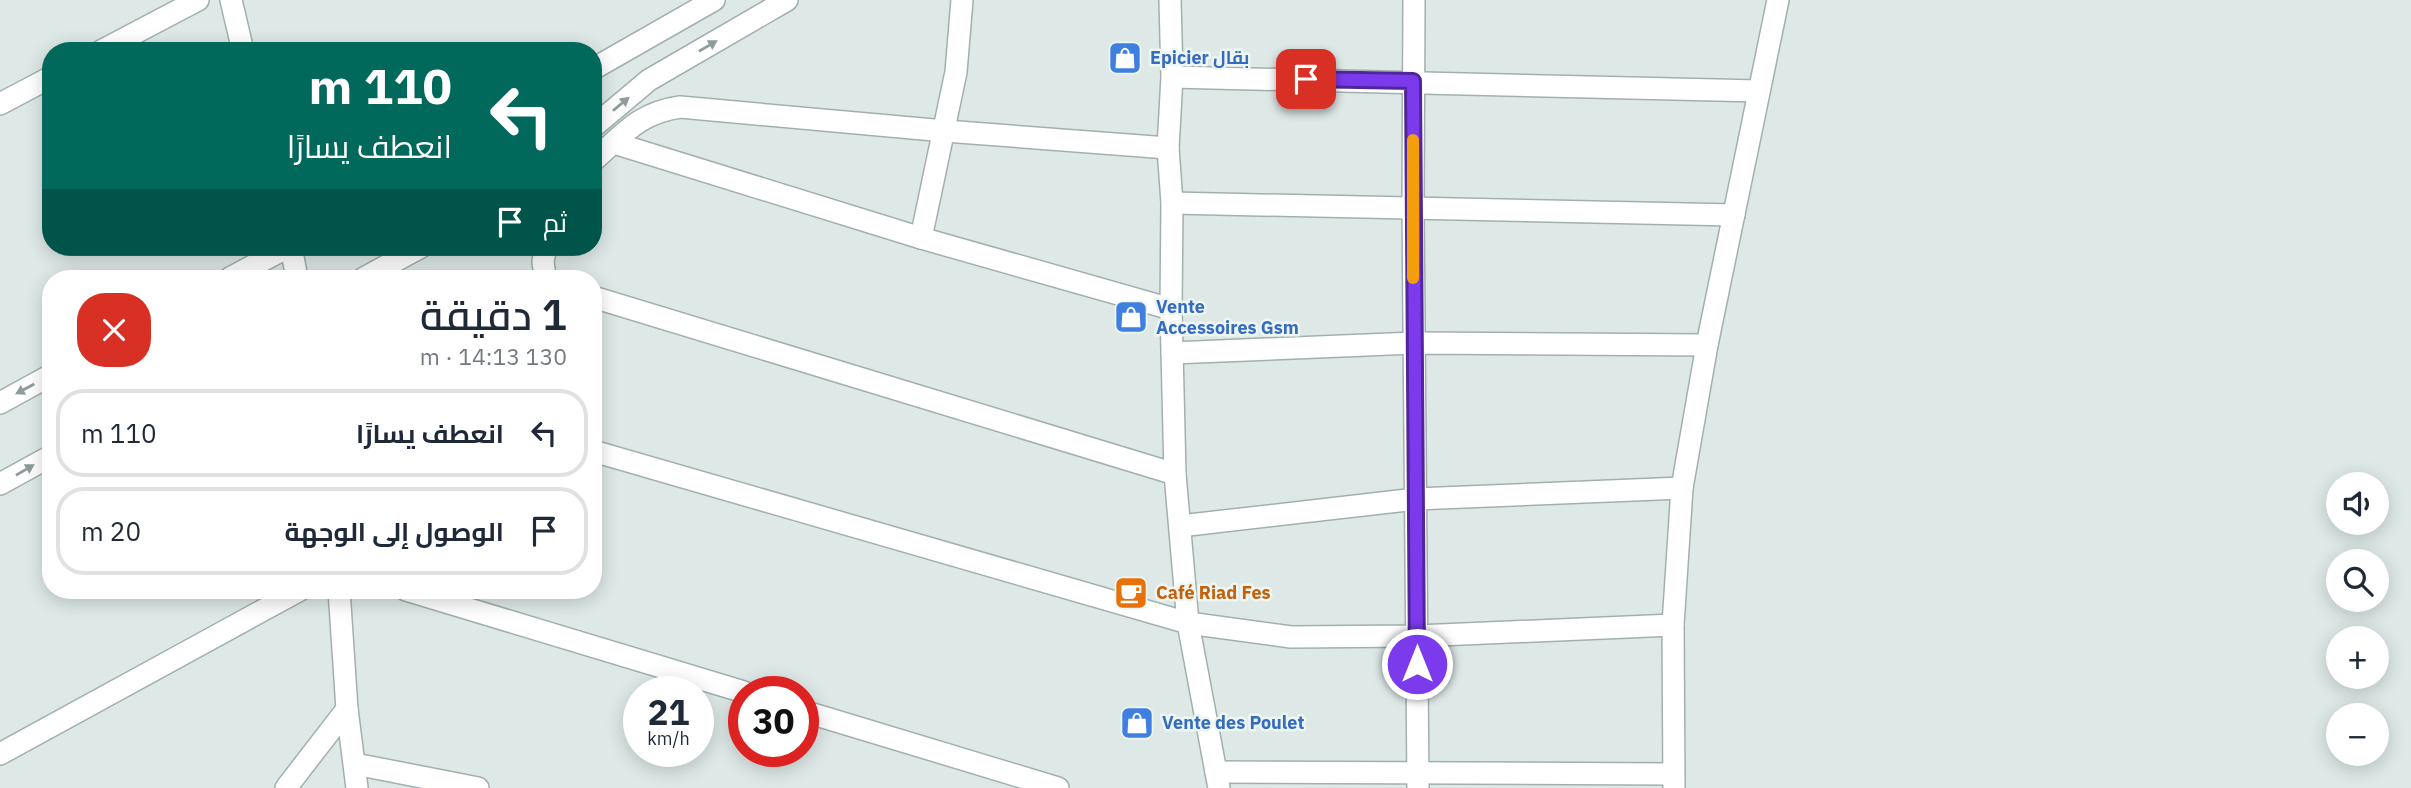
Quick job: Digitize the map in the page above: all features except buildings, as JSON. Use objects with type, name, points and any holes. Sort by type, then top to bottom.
[{"type":"street","points":[[118,42],[198,0]]},
{"type":"street","points":[[231,0],[241,42]]},
{"type":"street","points":[[602,64],[714,0]]},
{"type":"street","points":[[602,119],[649,80],[787,0]]},
{"type":"street","points":[[921,239],[956,72],[962,0]]},
{"type":"street","points":[[1170,0],[1172,77],[1168,148],[1172,203],[1171,309],[1175,474],[1188,623],[1217,780],[1418,781],[1673,781],[1672,625],[1682,488],[1707,345],[1778,0]]},
{"type":"street","points":[[1414,0],[1418,781]]},
{"type":"street","points":[[1172,77],[1759,91]]},
{"type":"street","points":[[0,104],[42,82]]},
{"type":"street","points":[[602,153],[646,116],[659,110],[680,107],[1168,148]]},
{"type":"street","points":[[614,143],[921,239],[1171,309]]},
{"type":"street","points":[[1172,203],[1734,215]]},
{"type":"street","points":[[245,270],[273,256]]},
{"type":"street","points":[[379,270],[405,256]]},
{"type":"street","points":[[602,300],[1175,474]]},
{"type":"street","points":[[1172,353],[1414,343],[1707,345]]},
{"type":"street","points":[[0,402],[42,380]]},
{"type":"street","points":[[602,454],[1188,623],[1291,637],[1417,636],[1672,625]]},
{"type":"street","points":[[0,484],[42,461]]},
{"type":"street","points":[[1180,526],[1416,499],[1682,488]]},
{"type":"street","points":[[0,754],[284,599]]},
{"type":"street","points":[[340,599],[347,709],[357,788]]},
{"type":"street","points":[[436,599],[728,687]]},
{"type":"street","points":[[286,788],[347,709]]},
{"type":"street","points":[[819,715],[1058,788]]},
{"type":"street","points":[[355,764],[478,788]]},
{"type":"slow traffic","points":[[1413,140],[1413,278]]},
{"type":"place","name":"Epicier بقال","points":[[1125,58]]},
{"type":"place","name":"Vente Accessoires Gsm","points":[[1131,317]]},
{"type":"place","name":"Café Riad Fes","points":[[1131,593]]},
{"type":"place","name":"Vente des Poulet","points":[[1137,723]]},
{"type":"route","points":[[1306,79],[1413,81],[1417,664]]}]
